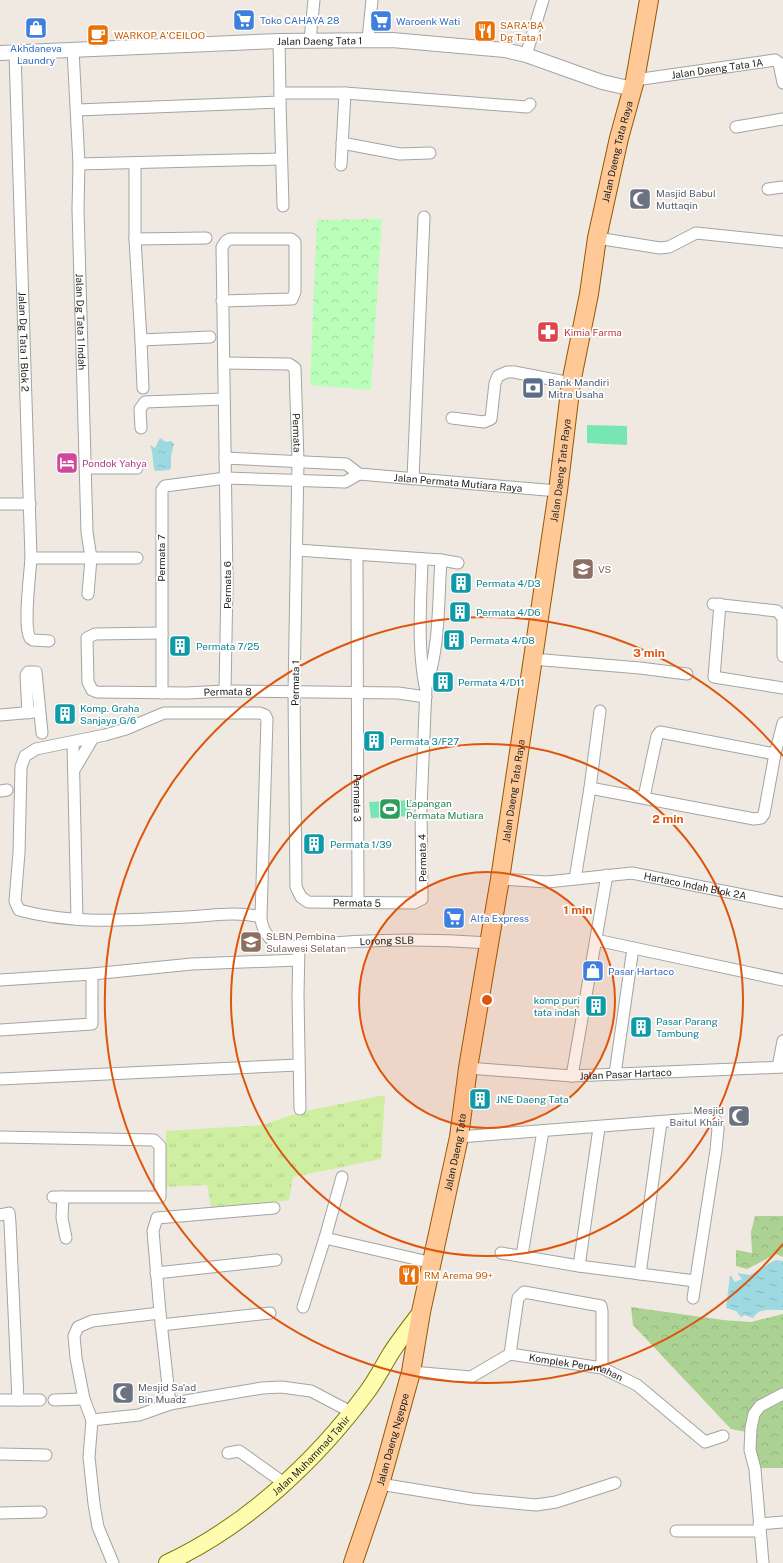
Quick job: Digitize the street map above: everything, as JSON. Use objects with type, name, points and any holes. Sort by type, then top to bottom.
[{"type":"main road","name":"Jalan Daeng Tata Raya","points":[[489,943],[500,879],[558,490],[571,383],[589,294],[597,238],[634,84],[649,0]]},
{"type":"main road","name":"Jalan Daeng Tata","points":[[421,1312],[460,1137],[468,1068],[489,943]]},
{"type":"main road","name":"Jalan Daeng Ngeppe","points":[[353,1563],[380,1484],[411,1372],[421,1312]]},
{"type":"main road","name":"Jalan Muhammad Tahir","points":[[167,1563],[211,1539],[284,1483],[334,1434],[368,1391],[391,1352],[421,1312]]},
{"type":"street","points":[[310,40],[314,0]]},
{"type":"street","points":[[368,39],[372,0]]},
{"type":"street","points":[[526,56],[543,0]]},
{"type":"street","name":"Jalan Daeng Tata 1","points":[[0,53],[279,41],[368,39],[505,50],[602,82],[634,84]]},
{"type":"street","points":[[279,41],[282,206]]},
{"type":"street","name":"Jalan Dg Tata 1 Indah","points":[[73,50],[79,164],[78,209],[87,468],[87,532],[91,558],[88,594]]},
{"type":"street","name":"Jalan Dg Tata 1 Blok 2","points":[[15,52],[32,558],[27,612],[28,632],[30,638],[33,640],[49,641]]},
{"type":"street","name":"Jalan Daeng Tata 1A","points":[[634,84],[775,60],[779,63],[783,83]]},
{"type":"street","points":[[341,165],[345,93]]},
{"type":"street","points":[[76,110],[345,93],[513,107],[527,107],[530,104]]},
{"type":"street","points":[[736,127],[783,119]]},
{"type":"street","points":[[342,143],[400,154],[430,153]]},
{"type":"street","points":[[79,164],[280,159]]},
{"type":"street","points":[[135,163],[135,239],[143,388]]},
{"type":"street","points":[[768,189],[783,186]]},
{"type":"street","points":[[413,479],[424,216]]},
{"type":"street","points":[[597,238],[660,248],[670,247],[696,233],[783,242]]},
{"type":"street","points":[[135,239],[206,238]]},
{"type":"street","points":[[222,301],[292,299],[295,292],[295,242],[291,239],[230,239],[226,241],[222,247],[222,301],[224,363],[223,399],[226,478],[297,479]]},
{"type":"street","points":[[141,340],[210,337]]},
{"type":"street","name":"Permata","points":[[224,363],[293,365],[295,368],[298,461],[297,479]]},
{"type":"street","points":[[452,418],[484,422],[491,419],[495,383],[498,376],[507,372],[571,383]]},
{"type":"street","points":[[141,428],[140,409],[145,402],[223,399]]},
{"type":"street","name":"Jalan Permata Mutiara Raya","points":[[225,458],[346,464],[359,474],[558,490]]},
{"type":"street","points":[[87,468],[137,468]]},
{"type":"street","name":"Jalan Permata Mutiara Raya","points":[[297,479],[345,482],[359,474]]},
{"type":"street","name":"Permata 7","points":[[162,693],[162,490],[169,484],[226,478]]},
{"type":"street","name":"Permata 6","points":[[225,691],[227,583],[226,478]]},
{"type":"street","name":"Permata 1","points":[[296,887],[294,693],[297,479]]},
{"type":"street","points":[[0,504],[30,504]]},
{"type":"street","points":[[297,550],[441,560],[458,563]]},
{"type":"street","points":[[357,555],[358,693]]},
{"type":"street","points":[[32,558],[137,558]]},
{"type":"street","points":[[422,559],[421,647],[422,668],[426,694]]},
{"type":"street","points":[[426,694],[435,647],[441,560]]},
{"type":"street","points":[[783,656],[783,618],[780,613],[773,610],[716,604],[714,677],[783,688]]},
{"type":"street","name":"Permata 8","points":[[162,633],[94,634],[87,638],[88,682],[92,690],[97,692],[162,693],[225,691],[294,693]]},
{"type":"street","points":[[532,659],[646,668],[687,674]]},
{"type":"street","points":[[28,713],[26,675],[28,672],[36,672],[38,674],[42,733]]},
{"type":"street","points":[[294,693],[426,694]]},
{"type":"street","name":"Permata 3","points":[[358,693],[358,902]]},
{"type":"street","name":"Permata 4","points":[[423,896],[421,807],[426,694]]},
{"type":"street","points":[[170,711],[260,713],[265,715],[267,719],[261,918],[235,913],[113,920],[77,919],[19,910],[15,901],[19,853],[21,767],[23,761],[26,756],[36,749],[74,743],[93,738],[126,729],[170,711]]},
{"type":"street","points":[[575,879],[590,788],[600,711]]},
{"type":"street","points":[[0,715],[40,712]]},
{"type":"street","points":[[590,788],[754,819],[761,818],[764,814],[775,754],[783,723]]},
{"type":"street","points":[[644,797],[656,736],[660,732],[775,754]]},
{"type":"street","points":[[74,770],[93,738]]},
{"type":"street","points":[[74,743],[77,919]]},
{"type":"street","name":"Hartaco Indah Blok 2A","points":[[500,879],[534,883],[632,873],[783,903]]},
{"type":"street","points":[[572,1076],[607,875]]},
{"type":"street","name":"Permata 5","points":[[296,887],[301,898],[308,902],[414,903],[420,901],[423,896]]},
{"type":"street","name":"Lorong SLB","points":[[261,918],[265,931],[272,941],[280,945],[299,946],[404,939],[489,943]]},
{"type":"street","points":[[596,940],[783,980]]},
{"type":"street","points":[[299,946],[298,1065],[300,1109]]},
{"type":"street","points":[[615,1074],[633,948]]},
{"type":"street","points":[[0,980],[92,974],[192,964],[298,960]]},
{"type":"street","points":[[0,1030],[92,1024],[92,974]]},
{"type":"street","points":[[780,1067],[783,1041]]},
{"type":"street","points":[[0,1079],[298,1065]]},
{"type":"street","name":"Jalan Pasar Hartaco","points":[[468,1068],[572,1076],[780,1067]]},
{"type":"street","points":[[460,1137],[599,1128],[661,1122],[708,1119],[715,1120],[718,1129],[693,1298]]},
{"type":"street","points":[[640,1274],[661,1122]]},
{"type":"street","points":[[579,1266],[599,1128]]},
{"type":"street","points":[[522,1255],[543,1131]]},
{"type":"street","points":[[0,1137],[154,1140],[160,1146],[160,1197],[58,1197],[66,1238]]},
{"type":"street","points":[[303,1307],[325,1238],[342,1177]]},
{"type":"street","points":[[170,1404],[161,1325],[153,1231],[157,1218],[274,1208]]},
{"type":"street","points":[[0,1215],[9,1213],[18,1400]]},
{"type":"street","points":[[325,1238],[433,1263]]},
{"type":"street","points":[[501,1253],[522,1255],[579,1266],[695,1281]]},
{"type":"street","points":[[156,1273],[276,1260]]},
{"type":"street","points":[[411,1372],[471,1377],[510,1354],[518,1298],[524,1292],[601,1306],[602,1368]]},
{"type":"street","points":[[113,1563],[98,1527],[94,1504],[89,1457],[92,1420],[84,1399],[74,1336],[78,1327],[92,1321],[160,1312]]},
{"type":"street","points":[[161,1325],[270,1313]]},
{"type":"street","name":"Komplek Perumahan","points":[[510,1354],[602,1368],[637,1385],[705,1442],[723,1436]]},
{"type":"street","points":[[92,1420],[139,1415],[170,1404],[262,1388],[293,1387],[318,1393],[351,1412]]},
{"type":"street","points":[[763,1563],[755,1486],[755,1469],[750,1450],[751,1428],[754,1414],[760,1406],[783,1394]]},
{"type":"street","points":[[54,1400],[84,1399]]},
{"type":"street","points":[[0,1400],[40,1400]]},
{"type":"street","points":[[228,1453],[239,1451],[284,1483]]},
{"type":"street","points":[[0,1454],[46,1455]]},
{"type":"street","points":[[380,1484],[472,1499],[536,1505],[556,1502],[615,1483]]},
{"type":"street","points":[[0,1513],[41,1512]]},
{"type":"street","points":[[676,1531],[759,1528],[783,1522]]},
{"type":"green space","points":[[382,219],[371,390],[310,385],[317,220]]},
{"type":"green space","points":[[587,425],[627,426],[627,445],[587,443]]},
{"type":"green space","name":"Lapangan Permata Mutiara","points":[[412,800],[409,816],[371,818],[369,802]]},
{"type":"green space","points":[[385,1095],[381,1159],[293,1177],[289,1200],[212,1211],[207,1185],[166,1187],[166,1131],[262,1125],[301,1112]]},
{"type":"green space","points":[[755,1216],[783,1216],[783,1257],[776,1254],[747,1269],[736,1266],[736,1250],[752,1253],[751,1232]]},
{"type":"green space","points":[[631,1307],[723,1320],[751,1322],[783,1314],[783,1468],[757,1468],[746,1432],[731,1429],[633,1325]]},
{"type":"water","points":[[160,438],[166,442],[171,441],[174,444],[171,456],[171,468],[169,470],[155,471],[150,445],[155,448]]},
{"type":"water","points":[[775,1260],[783,1261],[783,1310],[762,1311],[756,1314],[753,1318],[745,1315],[741,1317],[736,1311],[726,1308],[730,1275],[735,1282],[742,1279],[737,1273],[750,1275]]},
{"type":"place","name":"Toko CAHAYA 28","points":[[244,20]]},
{"type":"place","name":"Waroenk Wati","points":[[381,21]]},
{"type":"place","name":"Akhdaneva Laundry","points":[[36,28]]},
{"type":"place","name":"SARA'BA Dg Tata 1","points":[[485,31]]},
{"type":"place","name":"WARKOP A'CEILOO","points":[[98,35]]},
{"type":"place","name":"Masjid Babul Muttaqin","points":[[640,199]]},
{"type":"place","name":"Kimia Farma","points":[[548,332]]},
{"type":"place","name":"Bank Mandiri Mitra Usaha","points":[[533,388]]},
{"type":"place","name":"Pondok Yahya","points":[[67,463]]},
{"type":"place","name":"VS","points":[[583,569]]},
{"type":"place","name":"Permata 4/D3","points":[[461,583]]},
{"type":"place","name":"Permata 4/D6","points":[[460,612]]},
{"type":"place","name":"Permata 4/D8","points":[[454,640]]},
{"type":"place","name":"Permata 7/25","points":[[180,646]]},
{"type":"place","name":"Permata 4/D11","points":[[443,682]]},
{"type":"place","name":"Komp. Graha Sanjaya G/6","points":[[65,714]]},
{"type":"place","name":"Permata 3/F27","points":[[374,741]]},
{"type":"place","name":"Lapangan Permata Mutiara","points":[[390,809]]},
{"type":"place","name":"Permata 1/39","points":[[314,844]]},
{"type":"place","name":"Alfa Express","points":[[454,918]]},
{"type":"place","name":"SLBN Pembina Sulawesi Selatan","points":[[251,942]]},
{"type":"place","name":"Pasar Hartaco","points":[[593,971]]},
{"type":"place","name":"komp puri tata indah","points":[[596,1006]]},
{"type":"place","name":"Pasar Parang Tambung","points":[[641,1027]]},
{"type":"place","name":"JNE Daeng Tata","points":[[480,1099]]},
{"type":"place","name":"Mesjid Baitul Khair","points":[[739,1116]]},
{"type":"place","name":"RM Arema 99+","points":[[409,1275]]},
{"type":"place","name":"Mesjid Sa'ad Bin Muadz","points":[[123,1393]]}]
